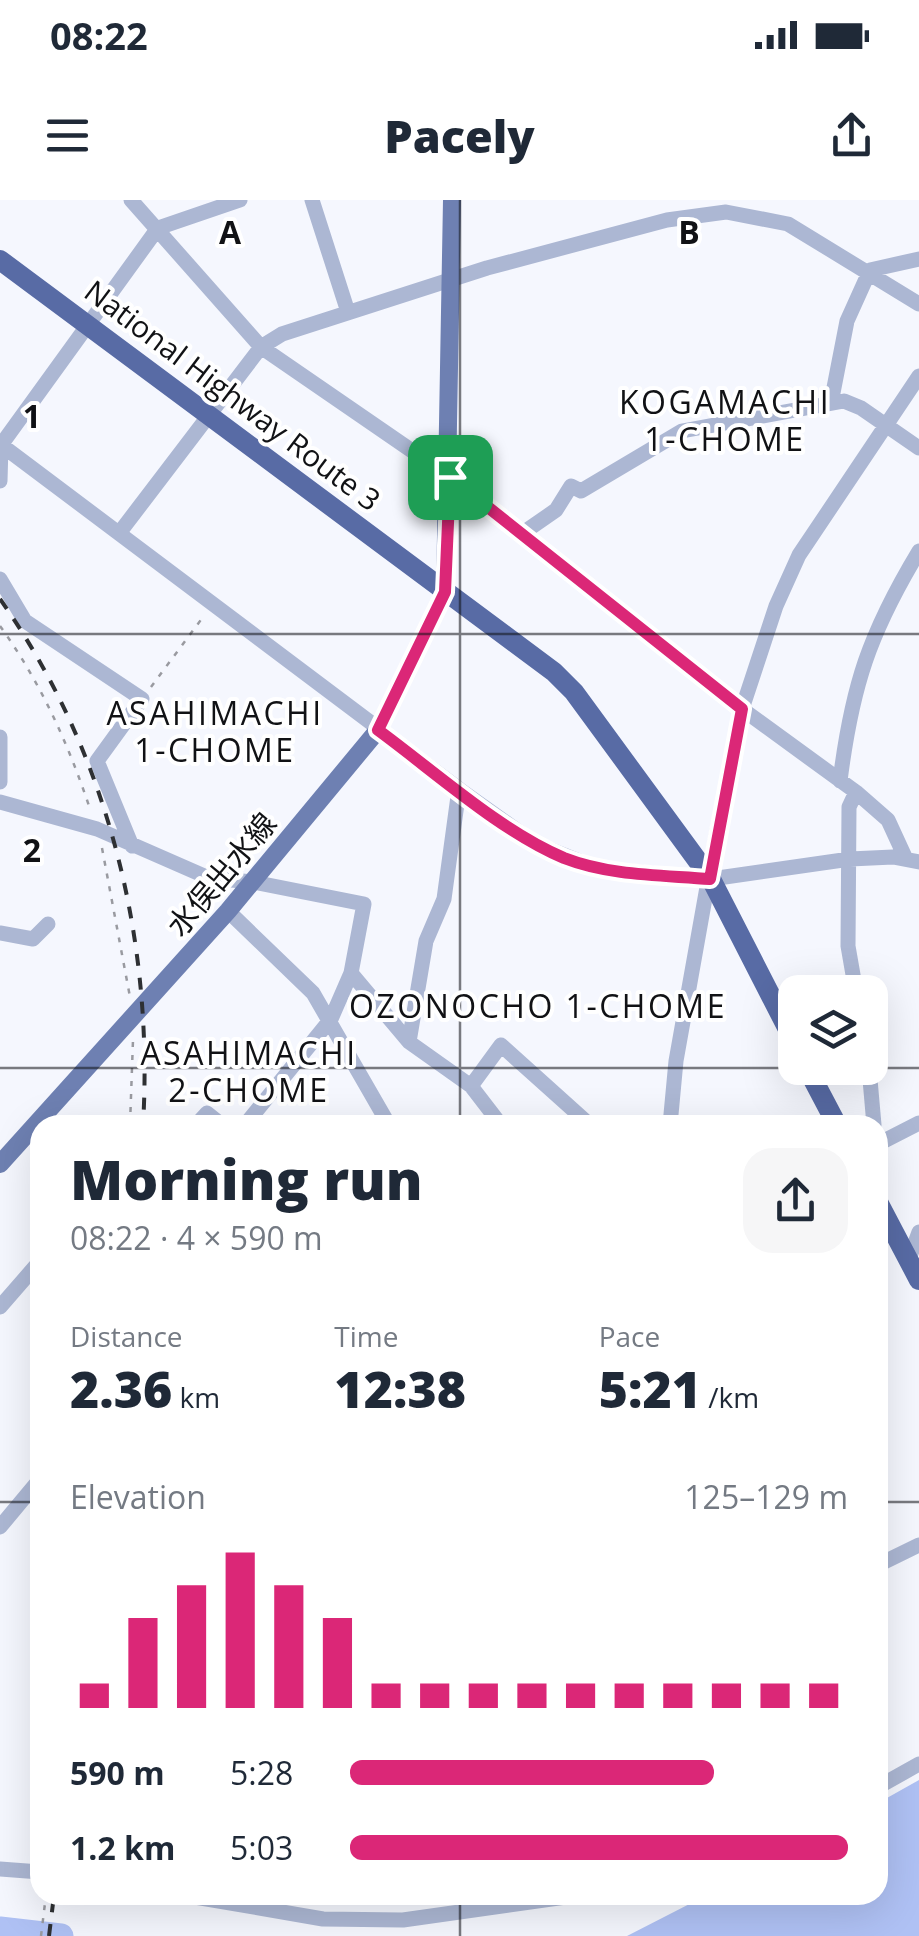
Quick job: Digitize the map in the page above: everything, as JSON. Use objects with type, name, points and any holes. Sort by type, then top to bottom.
[{"type":"highway","name":"National Highway Route 3","points":[[0,260],[532,654],[574,692],[710,879],[778,1010]]},
{"type":"highway","points":[[817,1085],[832,1115]]},
{"type":"highway","points":[[888,1217],[914,1255],[919,1280]]},
{"type":"main road","points":[[445,592],[452,200]]},
{"type":"main road","name":"水俣出水線","points":[[45,1115],[228,911],[378,730],[445,592]]},
{"type":"main road","name":"水俣出水線","points":[[0,1164],[30,1131]]},
{"type":"street","points":[[131,200],[260,348],[450,477],[742,709],[856,792],[888,820],[912,860]]},
{"type":"street","points":[[150,200],[158,228]]},
{"type":"street","points":[[0,482],[0,444],[158,228],[240,200]]},
{"type":"street","points":[[312,200],[348,312]]},
{"type":"street","points":[[120,532],[260,348],[282,334],[450,279],[667,220],[755,207],[870,270],[919,304]]},
{"type":"street","points":[[870,270],[919,259]]},
{"type":"street","points":[[831,402],[847,321],[870,270]]},
{"type":"street","points":[[671,1115],[676,1060],[742,709],[776,606],[800,556],[919,376]]},
{"type":"street","points":[[520,535],[556,510],[571,486],[581,491],[682,431],[831,402],[861,408],[919,448]]},
{"type":"street","points":[[0,444],[378,730],[536,844],[566,858],[630,873],[710,879],[850,859],[912,860]]},
{"type":"street","points":[[840,782],[862,660],[883,612],[919,551]]},
{"type":"street","points":[[0,580],[25,621],[142,699],[97,761],[132,846]]},
{"type":"street","points":[[0,736],[0,782]]},
{"type":"street","points":[[409,1042],[426,941],[444,899],[459,789]]},
{"type":"street","points":[[853,975],[848,946],[849,807],[856,792]]},
{"type":"street","points":[[0,802],[97,829],[209,878],[253,882],[364,904],[350,973],[331,1019],[253,1115]]},
{"type":"street","points":[[228,911],[293,971],[331,1019],[384,1115]]},
{"type":"street","points":[[0,933],[33,939],[48,924]]},
{"type":"street","points":[[350,973],[409,1042],[471,1086],[493,1115]]},
{"type":"street","points":[[471,1086],[501,1045],[579,1115]]},
{"type":"street","points":[[870,1085],[873,1115]]},
{"type":"street","points":[[888,1139],[919,1123]]},
{"type":"street","points":[[914,1255],[919,1232]]},
{"type":"street","points":[[0,1307],[30,1273]]},
{"type":"street","points":[[0,1527],[30,1491]]},
{"type":"street","points":[[888,1560],[919,1545]]},
{"type":"street","points":[[888,1781],[919,1764]]},
{"type":"street","points":[[0,1869],[30,1871]]},
{"type":"street","points":[[241,1905],[323,1919],[403,1920],[509,1905]]},
{"type":"path","points":[[142,699],[213,604]]},
{"type":"path","points":[[0,626],[26,662],[58,725],[97,829],[124,944],[132,1019],[130,1115]]},
{"type":"path","points":[[42,1936],[45,1905]]},
{"type":"water","points":[[919,1780],[919,1936],[627,1936],[687,1905],[888,1905],[888,1797]]},
{"type":"waterway","points":[[0,1929],[61,1936]]},
{"type":"railway","points":[[0,599],[38,658],[69,720],[96,784],[116,850],[140,986],[143,1115]]},
{"type":"railway","points":[[49,1936],[53,1905]]},
{"type":"district","name":"KOGAMACHI 1-CHOME","points":[[725,420]]},
{"type":"district","name":"ASAHIMACHI 1-CHOME","points":[[215,730]]},
{"type":"district","name":"OZONOCHO 1-CHOME","points":[[538,1005]]},
{"type":"district","name":"ASAHIMACHI 2-CHOME","points":[[249,1070]]},
{"type":"route","points":[[450,477],[742,709],[710,879],[630,873],[566,858],[536,844],[378,730],[445,592],[450,477]]}]
